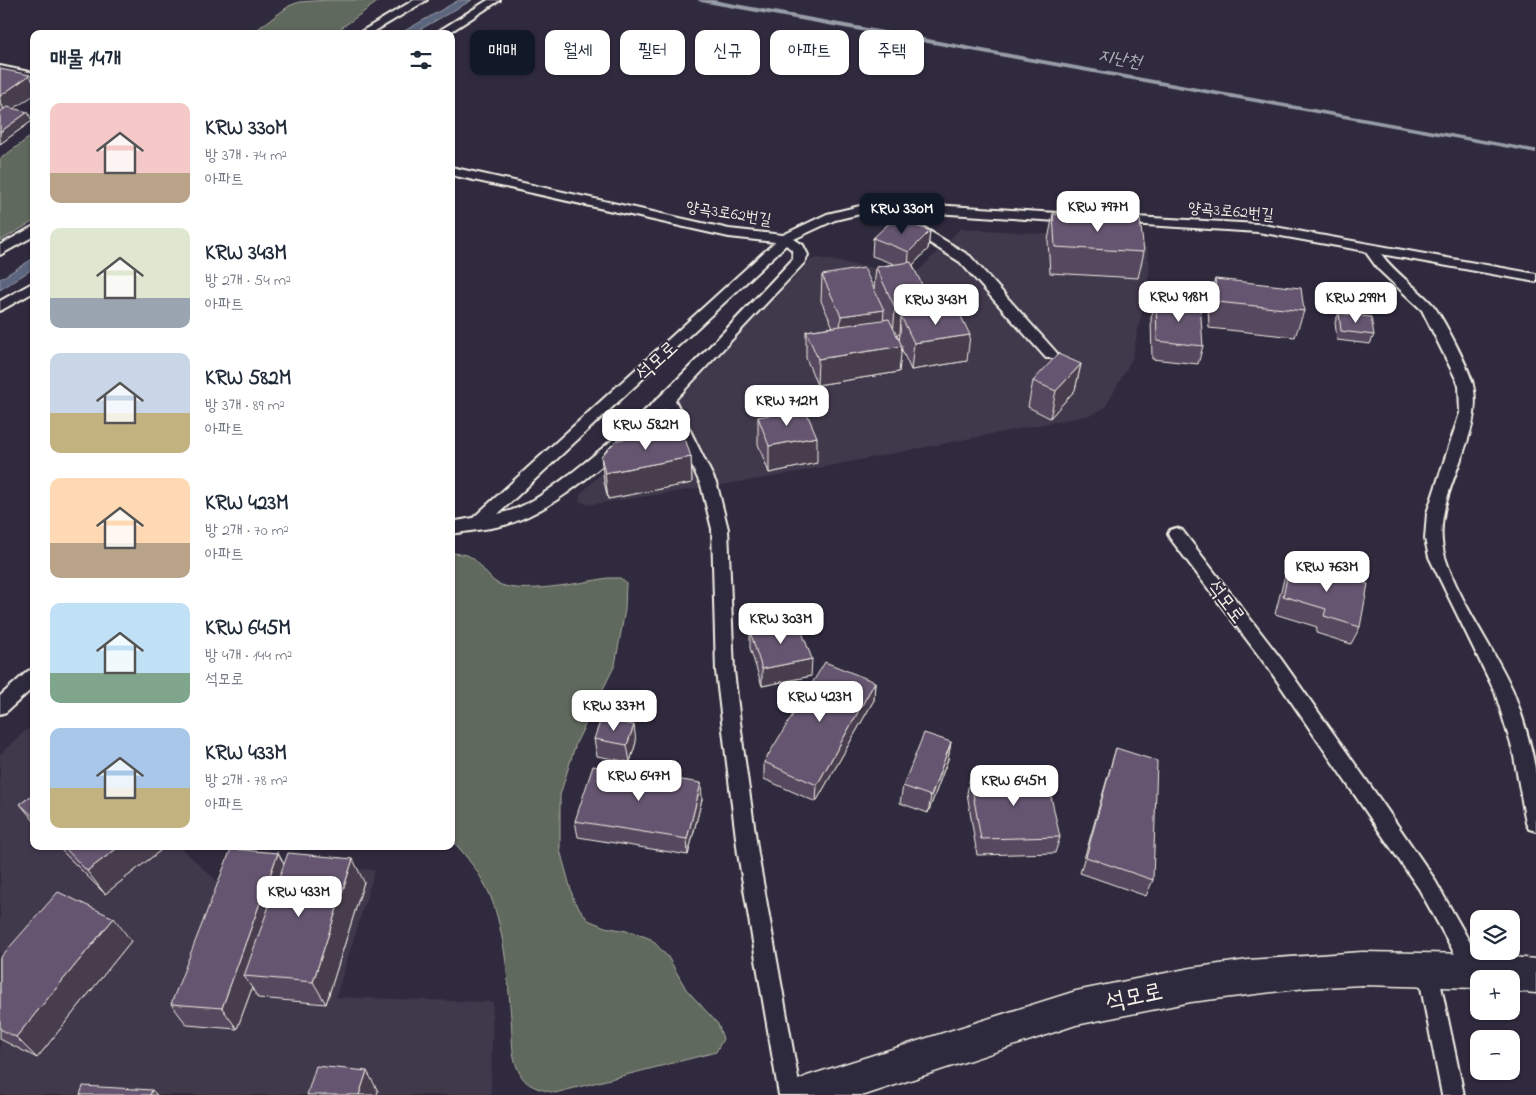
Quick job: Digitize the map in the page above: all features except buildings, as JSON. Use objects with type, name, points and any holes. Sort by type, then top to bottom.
[{"type":"street","name":"석모로","points":[[807,1095],[1074,1009],[1155,990],[1252,976],[1343,967],[1474,969],[1536,976]]},
{"type":"lane","points":[[369,30],[422,0]]},
{"type":"lane","points":[[446,30],[495,0]]},
{"type":"lane","points":[[0,69],[30,75]]},
{"type":"lane","name":"양곡3로62번길","points":[[455,171],[729,233],[785,239],[831,217],[860,210],[934,209],[1084,218]]},
{"type":"lane","points":[[882,209],[927,234],[965,259],[1051,355]]},
{"type":"lane","name":"양곡3로62번길","points":[[1104,219],[1231,226],[1369,247],[1536,278]]},
{"type":"lane","points":[[0,250],[30,232]]},
{"type":"lane","points":[[455,527],[512,517],[541,504],[601,458],[667,399],[799,260],[801,255],[798,248],[785,239]]},
{"type":"lane","name":"석모로","points":[[478,523],[785,239]]},
{"type":"lane","points":[[1369,247],[1383,266],[1428,308],[1460,369],[1466,385],[1468,398],[1466,421],[1435,513],[1433,539],[1446,579],[1504,692],[1522,751],[1536,823]]},
{"type":"lane","points":[[0,307],[30,288]]},
{"type":"lane","points":[[667,399],[708,485],[720,529],[725,671],[734,747],[748,854],[790,1095]]},
{"type":"lane","name":"석모로","points":[[1176,534],[1275,664],[1426,883],[1474,969]]},
{"type":"lane","points":[[0,707],[30,680]]},
{"type":"lane","points":[[1427,967],[1453,1095]]},
{"type":"shaded area","points":[[380,0],[339,30],[256,30],[289,6],[299,2]]},
{"type":"shaded area","points":[[30,137],[30,223],[0,241],[0,159]]},
{"type":"shaded area","points":[[961,228],[1128,240],[1141,242],[1147,247],[1150,265],[1132,359],[1105,408],[1091,415],[773,477],[589,505],[579,501],[580,494],[646,431],[811,260],[818,258],[909,274],[917,272]]},
{"type":"shaded area","points":[[455,553],[466,555],[473,559],[493,580],[507,587],[551,587],[608,578],[620,578],[626,582],[625,610],[615,665],[576,743],[560,795],[560,850],[574,901],[588,920],[605,927],[632,932],[651,939],[668,957],[686,989],[718,1024],[723,1039],[716,1052],[555,1093],[537,1088],[525,1081],[518,1070],[513,1049],[509,988],[499,924],[487,888],[455,844]]},
{"type":"shaded area","points":[[30,729],[30,850],[183,850],[218,882],[228,859],[375,870],[336,997],[493,1002],[491,1095],[0,1095],[0,754],[26,730]]},
{"type":"water","points":[[459,0],[472,0],[419,30],[406,30]]},
{"type":"water","points":[[30,260],[30,271],[0,290],[0,279]]},
{"type":"waterway","name":"지난천","points":[[701,0],[1534,151]]}]
